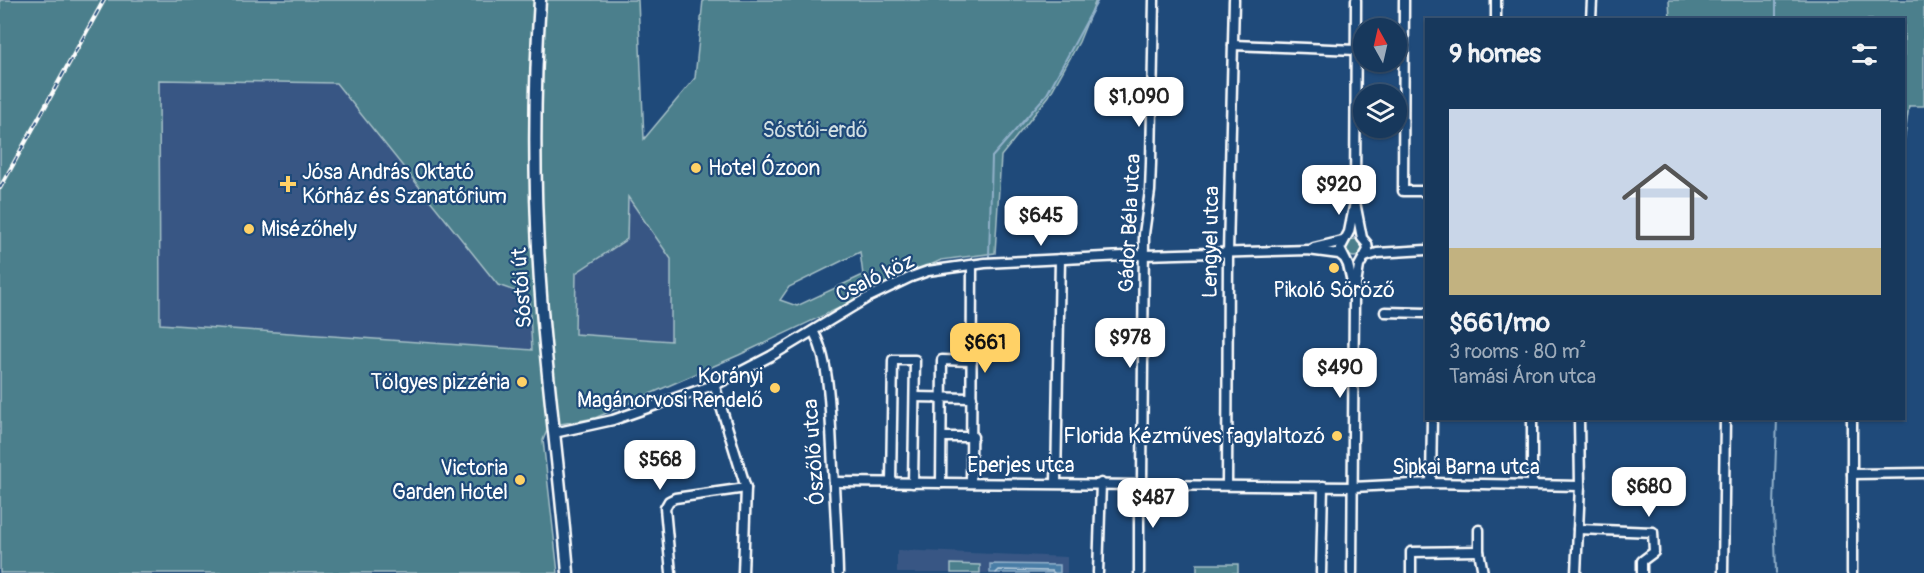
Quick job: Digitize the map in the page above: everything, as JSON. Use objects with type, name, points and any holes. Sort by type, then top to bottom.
[{"type":"main road","name":"Sóstói út","points":[[540,0],[536,112],[537,221],[542,308],[568,573]]},
{"type":"street","name":"Gádor Béla utca","points":[[1139,573],[1145,216],[1150,191],[1154,0]]},
{"type":"street","name":"Lengyel utca","points":[[1227,485],[1228,253],[1234,0]]},
{"type":"street","points":[[1356,0],[1356,18]]},
{"type":"street","points":[[1404,0],[1403,191],[1425,191]]},
{"type":"street","points":[[1496,0],[1496,18]]},
{"type":"street","points":[[1592,0],[1592,18]]},
{"type":"street","points":[[1233,45],[1353,50]]},
{"type":"street","points":[[1352,573],[1354,297],[1359,266],[1368,249],[1355,202],[1356,72]]},
{"type":"street","points":[[1354,297],[1350,273],[1340,249],[1355,202]]},
{"type":"street","points":[[1344,239],[1354,235],[1390,252]]},
{"type":"street","name":"Csaló köz","points":[[1308,250],[1344,239]]},
{"type":"street","name":"Csaló köz","points":[[554,433],[613,420],[714,384],[771,356],[867,298],[928,271],[972,265],[1144,255],[1308,250],[1339,254],[1344,258]]},
{"type":"street","points":[[1344,258],[1355,262],[1377,252],[1425,250]]},
{"type":"street","points":[[1056,483],[1060,259]]},
{"type":"street","points":[[971,483],[972,265]]},
{"type":"street","points":[[1385,312],[1425,313]]},
{"type":"street","name":"Ószőlő utca","points":[[813,331],[820,346],[828,394],[838,573]]},
{"type":"street","points":[[891,482],[893,360],[915,360],[913,483]]},
{"type":"street","points":[[941,483],[942,360],[972,361]]},
{"type":"street","points":[[714,384],[746,488],[743,573]]},
{"type":"street","points":[[915,398],[972,398]]},
{"type":"street","points":[[1431,483],[1432,420]]},
{"type":"street","points":[[1532,420],[1532,484]]},
{"type":"street","points":[[1576,573],[1580,486],[1579,420]]},
{"type":"street","points":[[1723,573],[1725,420]]},
{"type":"street","points":[[1852,420],[1852,573]]},
{"type":"street","points":[[942,437],[973,437]]},
{"type":"street","points":[[1852,474],[1924,473]]},
{"type":"street","name":"Eperjes utca","points":[[834,482],[1353,487]]},
{"type":"street","points":[[1098,573],[1101,483]]},
{"type":"street","name":"Sipkai Barna utca","points":[[1353,487],[1431,483],[1580,486]]},
{"type":"street","points":[[1321,573],[1323,486]]},
{"type":"street","points":[[671,573],[665,508],[669,501],[675,498],[746,488]]},
{"type":"street","points":[[1578,529],[1653,532],[1654,552],[1642,561],[1642,573]]},
{"type":"street","points":[[1479,531],[1479,551],[1483,573]]},
{"type":"street","points":[[1411,573],[1411,552],[1479,551]]},
{"type":"shaded area","name":"Jósa András Oktató Kórház és Szanatórium","points":[[159,79],[336,83],[498,285],[529,296],[532,350],[159,324]]},
{"type":"shaded area","points":[[627,196],[671,259],[671,341],[575,334],[576,273],[627,239]]},
{"type":"shaded area","points":[[897,550],[1067,557],[1067,573],[897,573]]},
{"type":"green space","name":"Sóstói-erdő","points":[[0,0],[638,0],[644,139],[695,78],[703,0],[1096,0],[1079,42],[1049,96],[1001,156],[995,253],[941,260],[739,355],[595,418],[549,426],[543,440],[558,573],[0,573]],"holes":[[[159,80],[336,83],[498,285],[529,296],[532,350],[160,324]],[[628,197],[671,259],[671,341],[575,334],[576,273],[627,239]],[[860,252],[863,275],[797,306],[780,300],[789,287]]]},
{"type":"green space","points":[[1669,0],[1924,0],[1924,106],[1909,106],[1905,135],[1905,18],[1670,18]]},
{"type":"green space","points":[[1354,239],[1360,242],[1363,248],[1360,254],[1354,257],[1348,254],[1345,248],[1348,242]]},
{"type":"green space","points":[[951,564],[980,565],[980,573],[951,573]]},
{"type":"green space","points":[[1197,564],[1238,564],[1238,573],[1197,573]]},
{"type":"water","points":[[990,564],[1060,565],[1060,573],[990,573]]},
{"type":"waterway","points":[[989,256],[992,157],[1047,94],[1098,0]]},
{"type":"waterway","points":[[1776,0],[1776,18]]},
{"type":"waterway","points":[[1776,573],[1774,506],[1777,420]]},
{"type":"railway","points":[[0,188],[104,0]]},
{"type":"place","name":"Hotel Ózoon","points":[[696,168]]},
{"type":"place","name":"Jósa András Oktató Kórház és Szanatórium","points":[[288,184]]},
{"type":"place","name":"Misézőhely","points":[[249,229]]},
{"type":"place","name":"Pikoló Söröző","points":[[1334,268]]},
{"type":"place","name":"Tölgyes pizzéria","points":[[522,382]]},
{"type":"place","name":"Korányi Magánorvosi Rendelő","points":[[775,388]]},
{"type":"place","name":"Florida Kézműves fagylaltozó","points":[[1337,436]]},
{"type":"place","name":"Victoria Garden Hotel","points":[[520,480]]}]
